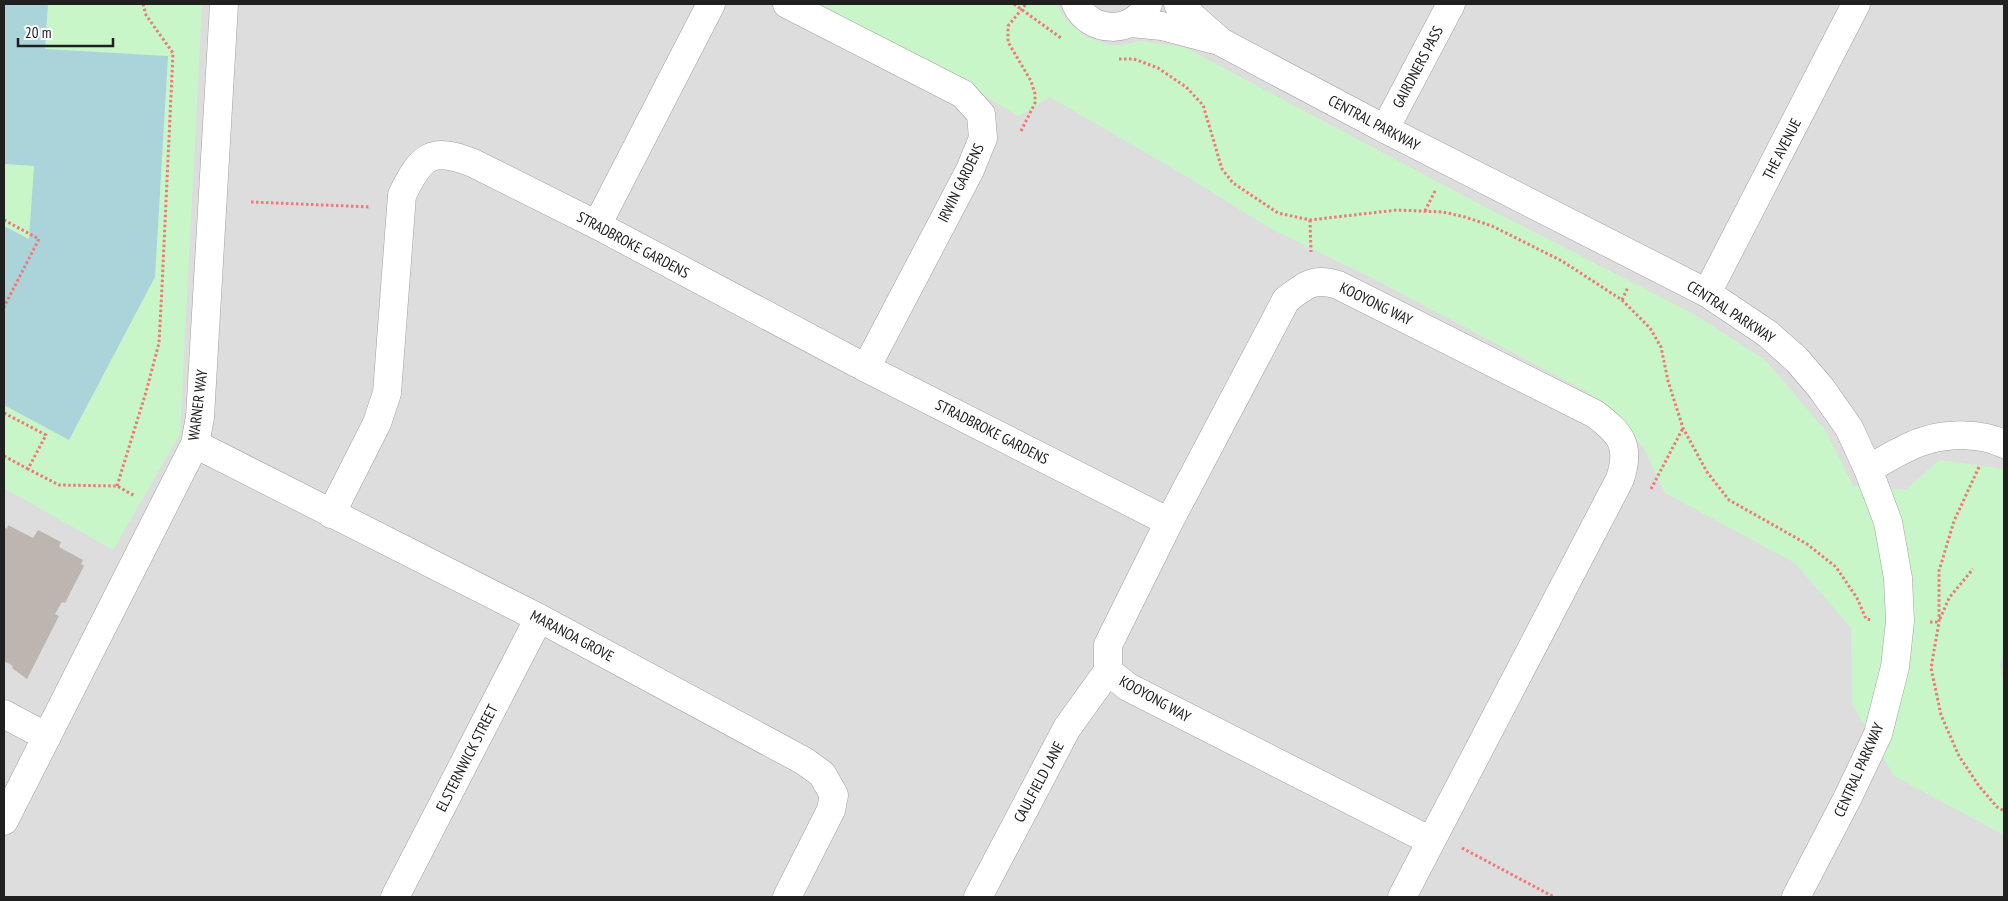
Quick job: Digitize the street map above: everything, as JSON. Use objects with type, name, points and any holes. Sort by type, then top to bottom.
[{"type":"street","name":"WARNER WAY","points":[[4,821],[195,444],[200,417],[224,4]]},
{"type":"street","points":[[597,225],[711,4]]},
{"type":"street","name":"IRWIN GARDENS","points":[[787,4],[963,94],[981,114],[983,138],[970,170],[866,368]]},
{"type":"street","name":"CENTRAL PARKWAY","points":[[1076,4],[1084,16],[1094,23],[1106,27],[1119,27],[1139,13],[1162,26],[1222,42]]},
{"type":"street","name":"CENTRAL PARKWAY","points":[[1178,4],[1222,42],[1386,129],[1707,293],[1768,334],[1797,360],[1821,388],[1849,428],[1868,469],[1888,522],[1898,578],[1900,621],[1895,667],[1878,734],[1848,797],[1796,897]]},
{"type":"street","name":"GAIRDNERS PASS","points":[[1386,129],[1451,4]]},
{"type":"street","name":"THE AVENUE","points":[[1707,293],[1856,4]]},
{"type":"street","name":"STRADBROKE GARDENS","points":[[331,514],[377,423],[387,393],[402,195],[410,178],[423,161],[438,154],[456,157],[473,163],[597,225],[866,368],[1169,522]]},
{"type":"street","name":"KOOYONG WAY","points":[[1402,897],[1620,479],[1624,464],[1623,444],[1615,429],[1595,414],[1338,285],[1324,280],[1302,288],[1286,300],[1169,522],[1108,645],[1108,671],[1128,687],[1433,837]]},
{"type":"street","points":[[1868,469],[1924,441],[1957,435],[1998,441]]},
{"type":"street","name":"MARANOA GROVE","points":[[195,444],[539,618],[804,761],[822,774],[834,795],[831,810],[787,897]]},
{"type":"street","name":"ELSTERNWICK STREET","points":[[395,897],[539,618]]},
{"type":"street","name":"CAULFIELD LANE","points":[[978,897],[1067,728],[1108,671]]},
{"type":"street","points":[[4,714],[47,737]]},
{"type":"path","points":[[117,486],[159,343],[162,288],[173,53],[146,14],[143,4]]},
{"type":"path","points":[[1014,4],[1063,40]]},
{"type":"path","points":[[1021,132],[1035,103],[1035,94],[1031,81],[1008,42],[1008,26],[1026,4]]},
{"type":"path","points":[[1116,58],[1134,60],[1158,68],[1186,87],[1203,106],[1222,169],[1233,183],[1278,213],[1310,220],[1397,210],[1443,212],[1465,217],[1492,226],[1562,261],[1622,300],[1650,328],[1661,347],[1668,381],[1683,428],[1707,472],[1729,500],[1807,544],[1836,567],[1857,598],[1866,619],[1939,622]]},
{"type":"path","points":[[250,202],[371,207],[376,198],[402,199]]},
{"type":"path","points":[[4,220],[39,239],[4,307]]},
{"type":"path","points":[[4,413],[46,435],[28,469]]},
{"type":"path","points":[[1998,441],[1954,521],[1939,571],[1939,622],[1931,668],[1941,715],[1964,764],[1979,786],[1997,807],[2004,811]]},
{"type":"path","points":[[4,456],[59,485],[117,486],[162,510]]},
{"type":"path","points":[[1939,622],[1948,598],[1973,569]]},
{"type":"path","points":[[1433,837],[1554,897]]},
{"type":"shaded area","points":[[4,4],[2004,4],[2004,897],[4,897]]},
{"type":"green space","points":[[4,4],[202,4],[180,434],[113,550],[4,488]]},
{"type":"green space","points":[[813,4],[1056,4],[1065,19],[1086,37],[1112,46],[1142,41],[1184,47],[1487,208],[1692,313],[1765,360],[1826,431],[1853,486],[1906,490],[1939,460],[2004,469],[2004,651],[2000,665],[2004,688],[2004,835],[1894,776],[1852,704],[1851,628],[1795,563],[1665,493],[1644,448],[1591,394],[1372,278],[1273,230],[1184,175],[1050,97],[1019,116],[952,77]]},
{"type":"water","points":[[4,4],[48,4],[45,49],[168,56],[155,277],[69,440],[4,405],[4,226],[29,239],[34,166],[4,164]]},
{"type":"building","points":[[8,525],[33,538],[38,530],[61,542],[59,547],[83,560],[81,564],[84,566],[65,603],[62,602],[55,614],[59,616],[27,679],[12,668],[13,666],[4,661],[4,527],[7,529]]}]
